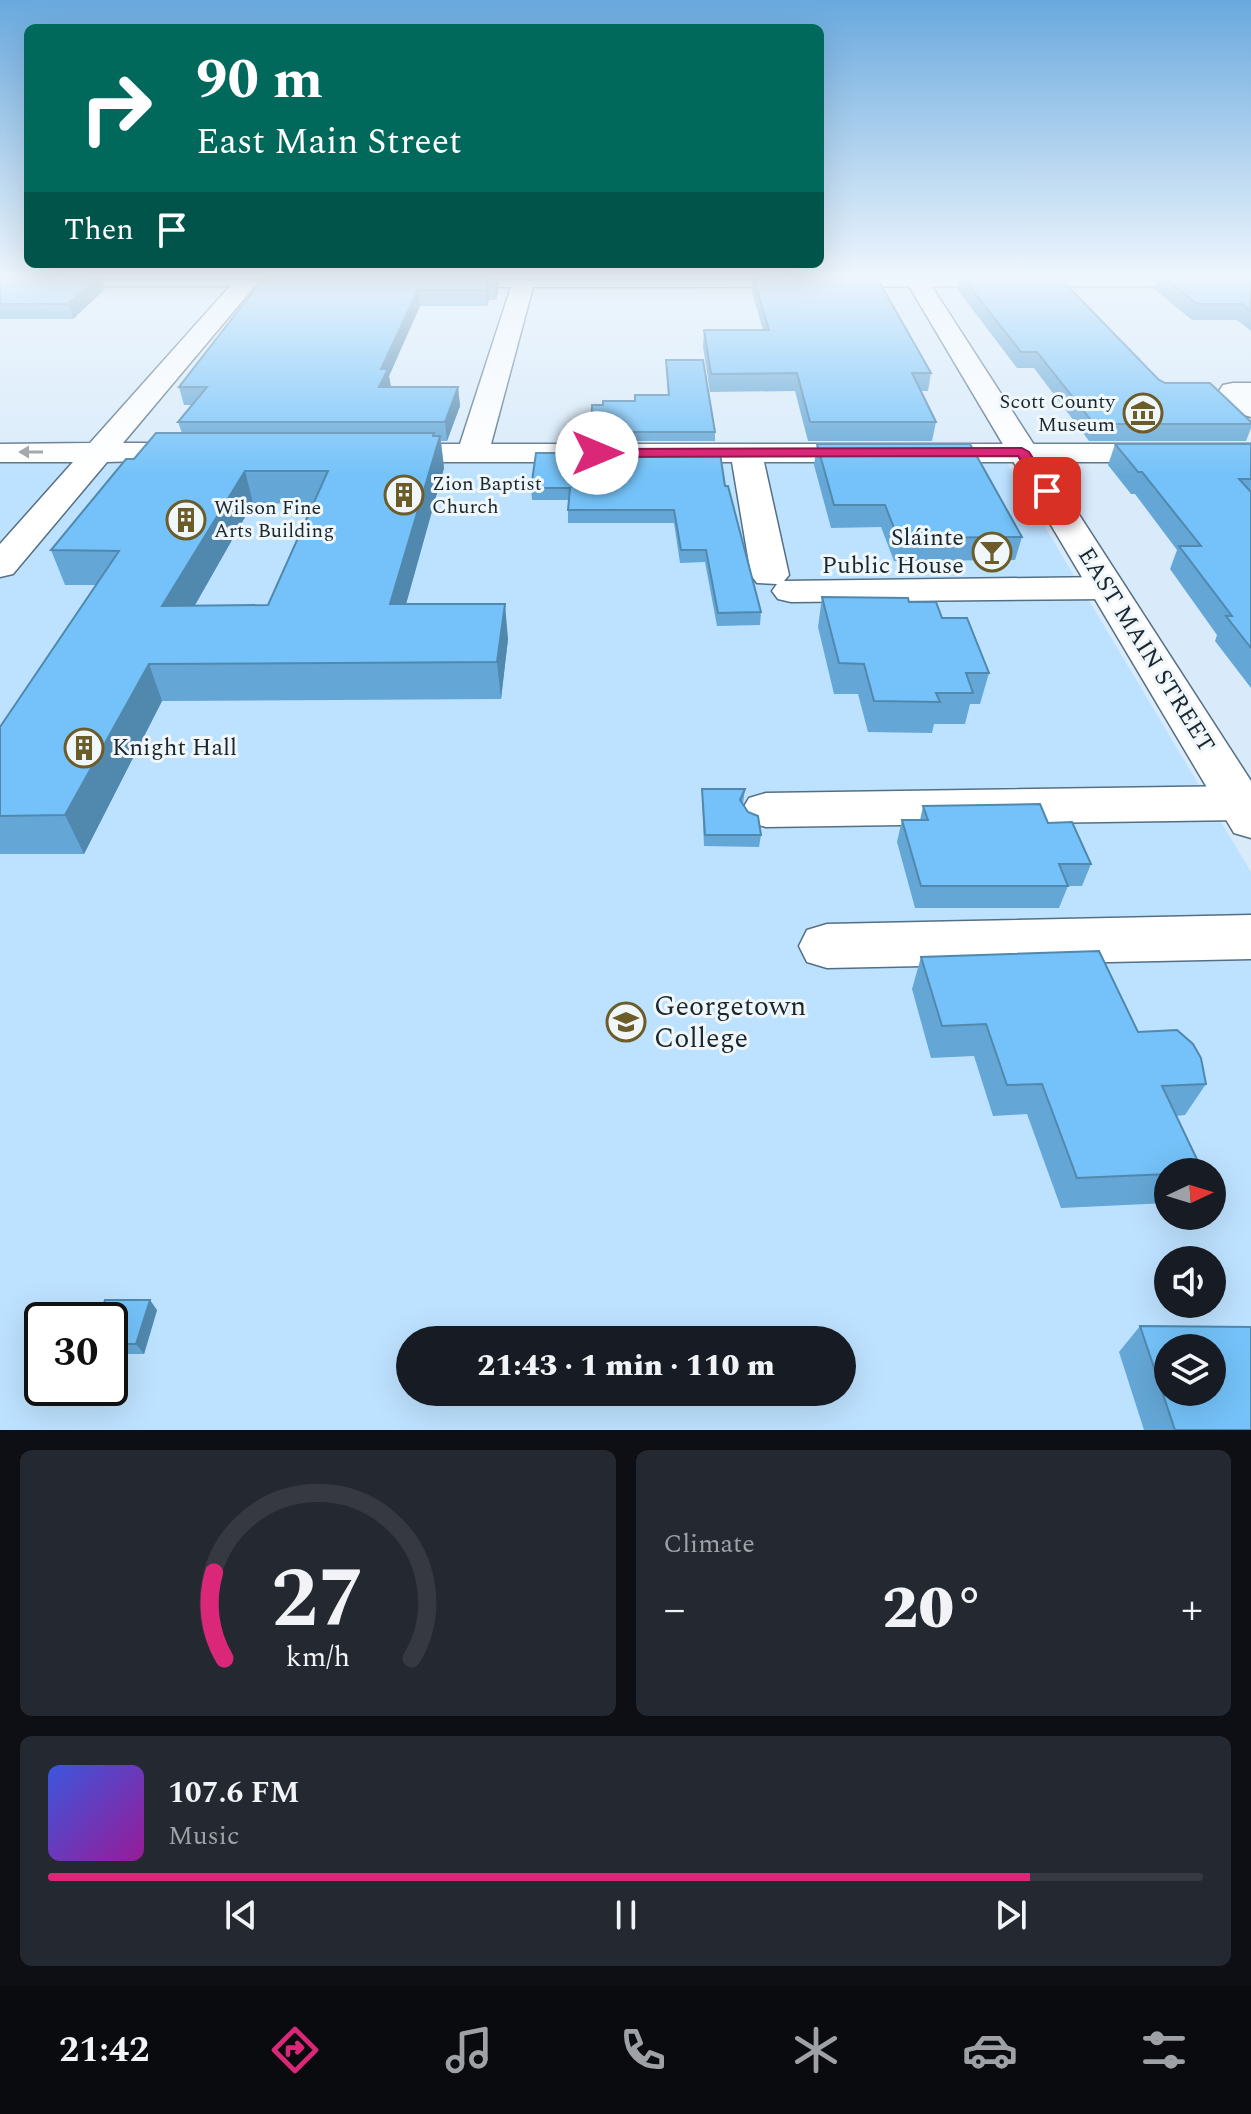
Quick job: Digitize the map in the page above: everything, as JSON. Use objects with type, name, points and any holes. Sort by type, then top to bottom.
[{"type":"street","points":[[0,566],[195,343]]},
{"type":"street","points":[[473,453],[504,343]]},
{"type":"street","name":"EAST MAIN STREET","points":[[955,343],[1246,811]]},
{"type":"street","points":[[1251,391],[1233,391],[1251,408]]},
{"type":"street","points":[[0,453],[225,452]]},
{"type":"street","points":[[349,453],[1251,453]]},
{"type":"street","points":[[746,453],[780,583],[1107,588]]},
{"type":"street","points":[[766,810],[1246,811]]},
{"type":"street","points":[[827,946],[1251,937]]},
{"type":"shaded area","name":"Georgetown College","points":[[1002,455],[1251,872],[1251,1430],[0,1430],[0,459]]},
{"type":"building","points":[[213,343],[393,343],[381,369],[388,369],[379,387],[458,387],[445,422],[178,422],[207,387],[179,387]]},
{"type":"building","points":[[706,343],[914,343],[931,373],[912,373],[936,422],[810,422],[797,373],[711,374]]},
{"type":"building","points":[[1014,343],[1123,343],[1165,383],[1210,383],[1251,424],[1094,424],[1037,352],[1021,352]]},
{"type":"building","points":[[666,360],[703,360],[715,432],[591,432],[592,405],[603,405],[603,401],[635,401],[635,395],[669,395]]},
{"type":"building","points":[[156,433],[434,433],[433,436],[440,436],[390,604],[505,604],[497,662],[149,664],[65,815],[0,816],[0,727],[119,551],[51,550],[126,459],[134,459]],"holes":[[[245,471],[328,471],[268,605],[162,606]]]},
{"type":"building","points":[[817,444],[970,444],[1022,537],[898,538],[885,505],[834,505]]},
{"type":"building","points":[[1115,444],[1251,444],[1251,479],[1239,479],[1251,492],[1251,648],[1226,616],[1232,616],[1179,546],[1201,546],[1142,472],[1138,472]]},
{"type":"building","points":[[536,453],[720,453],[725,486],[728,486],[761,612],[718,613],[706,550],[681,550],[674,510],[568,510],[570,488],[531,488]]},
{"type":"building","points":[[822,597],[908,598],[909,602],[936,602],[942,618],[967,618],[989,673],[966,673],[973,693],[936,693],[940,702],[874,701],[864,664],[839,663]]},
{"type":"building","points":[[702,789],[745,789],[740,800],[748,812],[758,816],[761,835],[705,835]]},
{"type":"building","points":[[1040,804],[1048,823],[1072,822],[1091,864],[1059,864],[1068,886],[921,886],[902,820],[928,820],[923,806]]},
{"type":"building","points":[[1099,951],[1138,1032],[1177,1030],[1193,1044],[1201,1058],[1206,1084],[1162,1086],[1196,1158],[1154,1158],[1154,1175],[1077,1178],[1042,1084],[1007,1085],[986,1024],[942,1026],[921,957]]},
{"type":"building","points":[[150,1300],[136,1344],[128,1344],[128,1302],[104,1302]]},
{"type":"building","points":[[1140,1326],[1251,1327],[1251,1430],[1175,1430],[1167,1406],[1226,1406],[1226,1334],[1154,1334],[1154,1368]]},
{"type":"place","name":"Scott County Museum","points":[[1143,413]]},
{"type":"place","name":"Zion Baptist Church","points":[[404,495]]},
{"type":"place","name":"Wilson Fine Arts Building","points":[[186,520]]},
{"type":"place","name":"Sláinte Public House","points":[[992,552]]},
{"type":"place","name":"Knight Hall","points":[[84,748]]},
{"type":"place","name":"Georgetown College","points":[[626,1022]]},
{"type":"route","points":[[597,453],[1022,452],[1047,491]]}]
